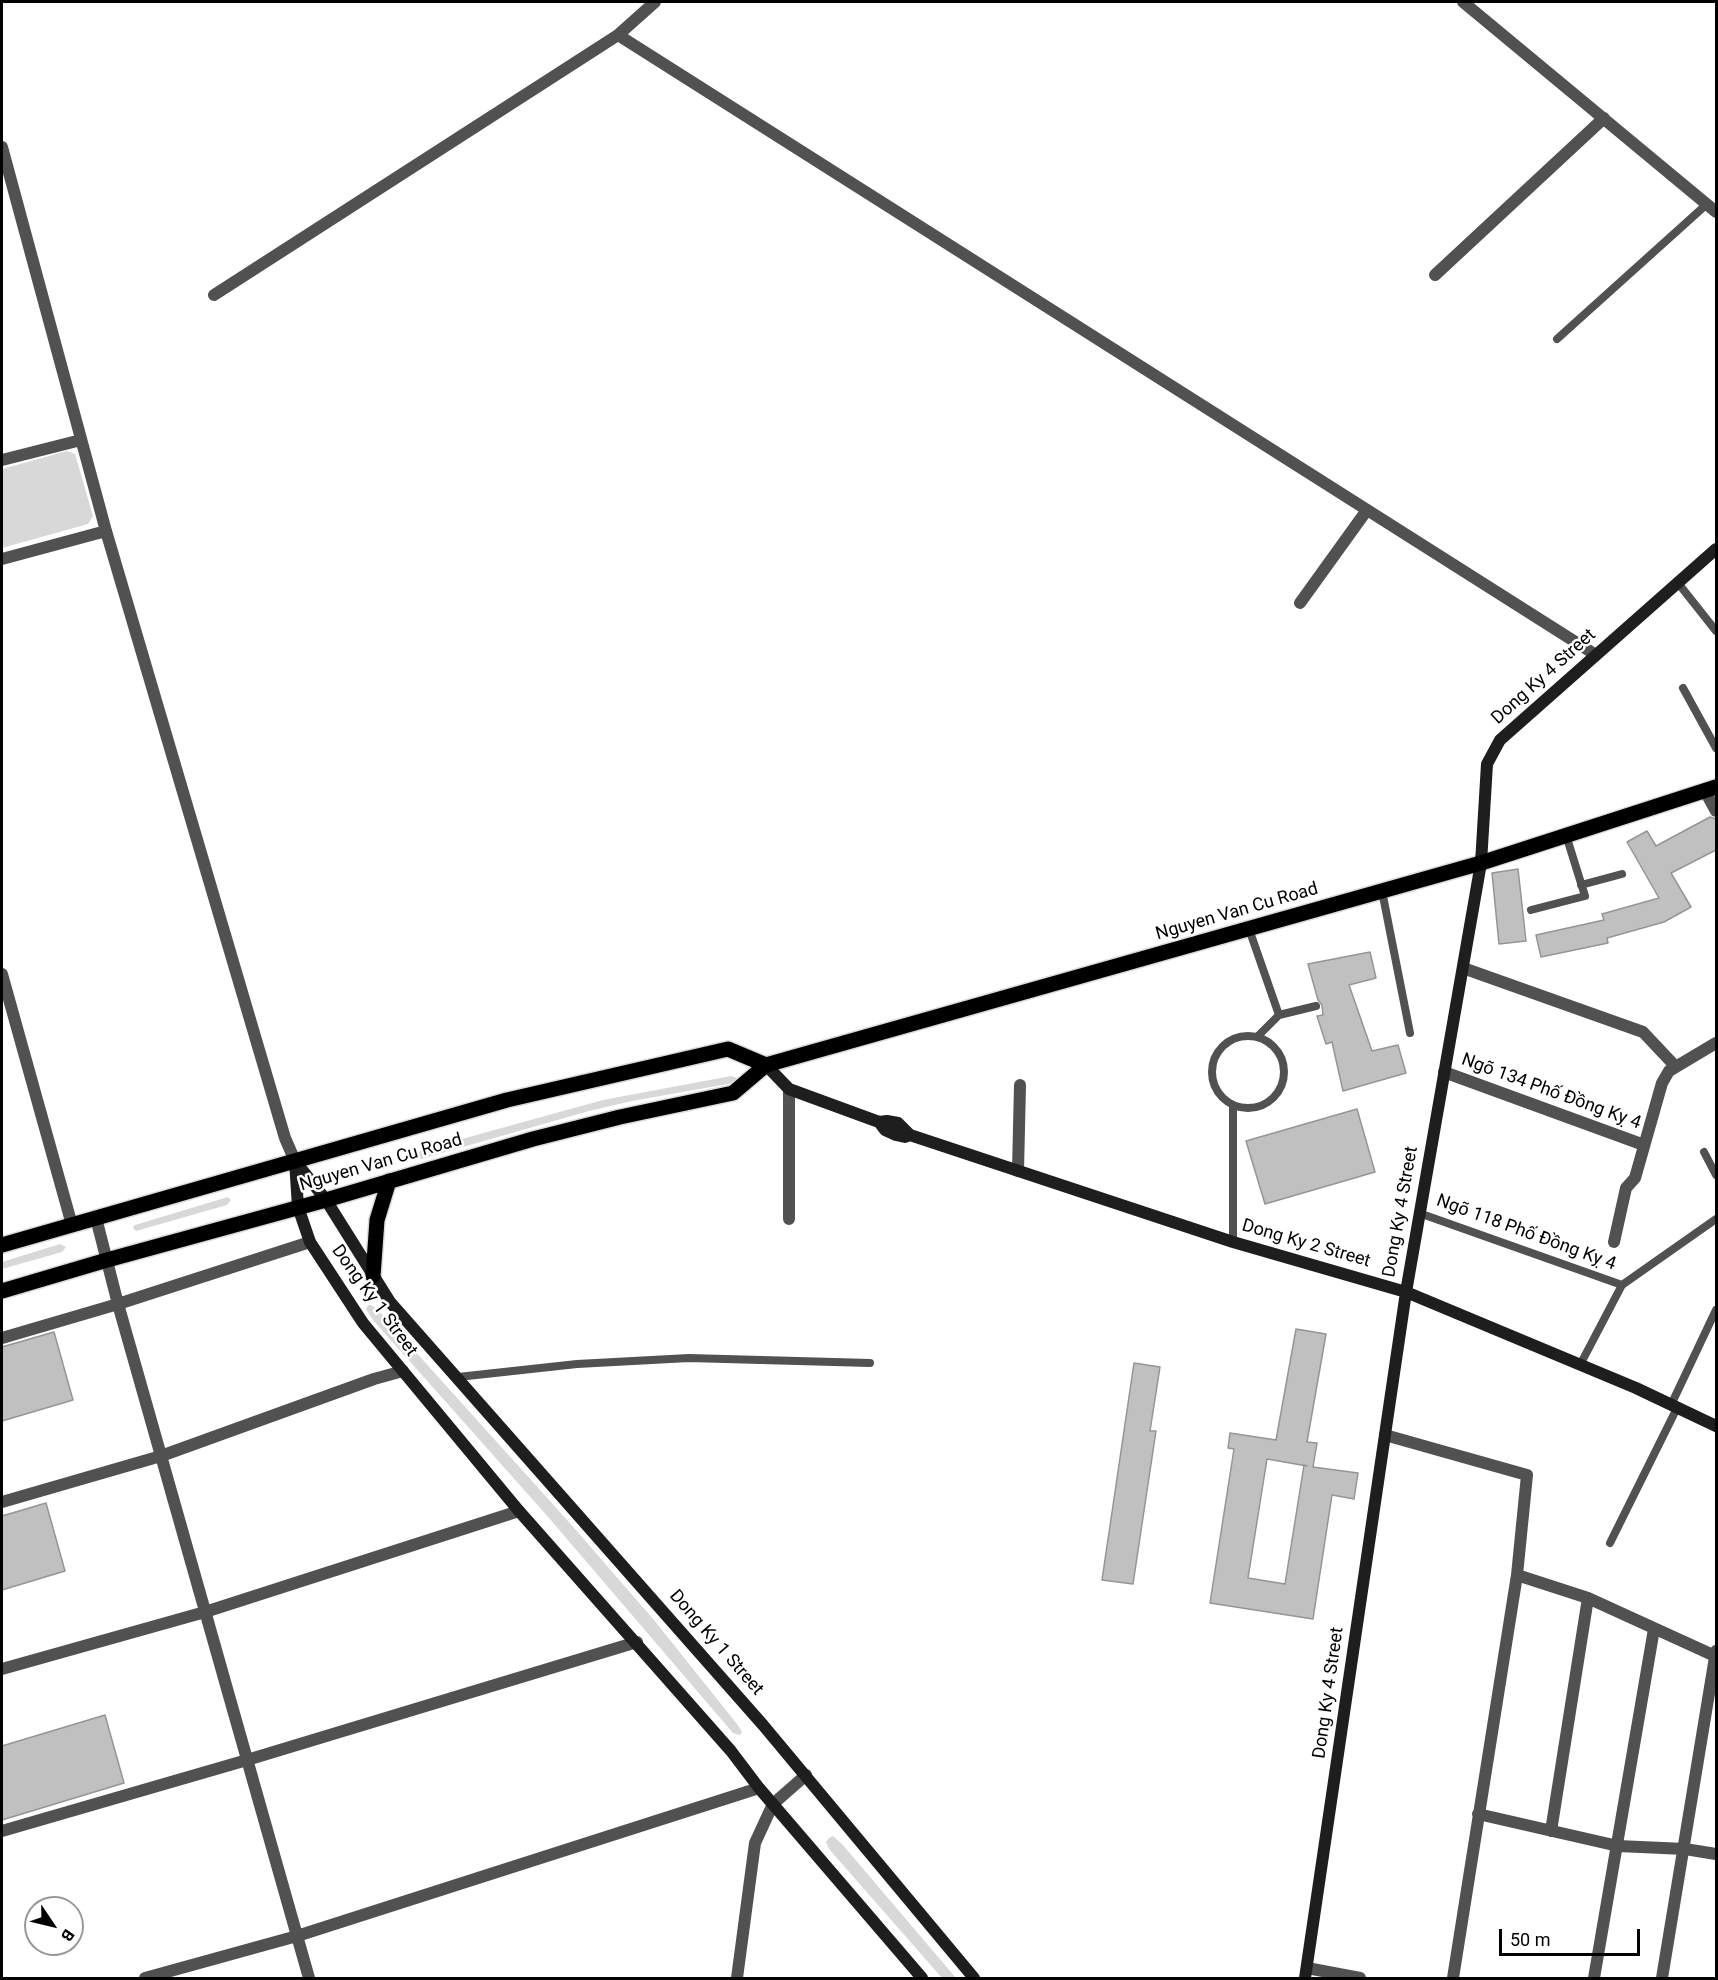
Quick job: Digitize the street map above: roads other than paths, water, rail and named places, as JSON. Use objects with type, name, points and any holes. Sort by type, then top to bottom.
[{"type":"main road","name":"Nguyen Van Cu Road","points":[[2,1290],[326,1200],[532,1139],[609,1119],[733,1093],[766,1065],[1481,863],[1711,789]]},
{"type":"main road","name":"Nguyen Van Cu Road","points":[[2,1245],[507,1100],[728,1049],[766,1065]]},
{"type":"main road","points":[[373,1276],[377,1217],[389,1180]]},
{"type":"street","points":[[214,295],[618,35],[655,2]]},
{"type":"street","points":[[1463,2],[1712,208]]},
{"type":"street","points":[[618,35],[1596,655]]},
{"type":"street","points":[[1435,274],[1604,118]]},
{"type":"street","points":[[2,147],[106,531],[285,1138],[296,1161]]},
{"type":"street","points":[[2,460],[81,440]]},
{"type":"street","points":[[1300,603],[1367,510]]},
{"type":"street","points":[[2,559],[106,531]]},
{"type":"street","name":"Dong Ky 4 Street","points":[[1306,1973],[1406,1292],[1481,863],[1487,764],[1500,740],[1716,550]]},
{"type":"street","points":[[1711,789],[1716,811]]},
{"type":"street","points":[[1463,968],[1643,1032],[1676,1067]]},
{"type":"street","points":[[2,974],[72,1225]]},
{"type":"street","points":[[1614,1242],[1626,1188],[1635,1178],[1662,1083],[1669,1071],[1716,1043]]},
{"type":"street","name":"Dong Ky 2 Street","points":[[766,1065],[789,1089],[879,1122],[898,1123],[910,1135],[1233,1242],[1406,1292],[1580,1365],[1716,1426]]},
{"type":"street","name":"Ngõ 134 Phố Đồng Kỵ 4","points":[[1444,1072],[1644,1145]]},
{"type":"street","points":[[1018,1171],[1020,1085]]},
{"type":"street","points":[[789,1089],[789,1219]]},
{"type":"street","name":"Dong Ky 1 Street","points":[[296,1161],[326,1200],[390,1302],[806,1775],[974,1978]]},
{"type":"street","name":"Dong Ky 1 Street","points":[[296,1161],[297,1207],[310,1242],[354,1310],[519,1511],[637,1642],[922,1978]]},
{"type":"street","points":[[96,1218],[118,1304],[309,1978]]},
{"type":"street","points":[[2,1338],[118,1304],[310,1242]]},
{"type":"street","points":[[2,1502],[161,1456],[374,1378],[403,1371]]},
{"type":"street","points":[[1385,1435],[1527,1474],[1517,1575],[1453,1978]]},
{"type":"street","points":[[2,1669],[205,1612],[519,1511]]},
{"type":"street","points":[[1517,1575],[1588,1598],[1654,1629],[1716,1654],[1662,1978]]},
{"type":"street","points":[[1551,1831],[1588,1598]]},
{"type":"street","points":[[1594,1978],[1654,1629]]},
{"type":"street","points":[[2,1830],[247,1760],[637,1642]]},
{"type":"street","points":[[737,1978],[755,1843],[773,1804],[806,1775]]},
{"type":"street","points":[[145,1978],[297,1936],[759,1788]]},
{"type":"street","points":[[1478,1814],[1618,1846],[1716,1854]]},
{"type":"street","points":[[1306,1973],[1360,1978]]},
{"type":"lane","points":[[1557,339],[1712,208]]},
{"type":"lane","points":[[1678,583],[1716,631]]},
{"type":"lane","points":[[1683,688],[1716,748]]},
{"type":"lane","points":[[1532,910],[1585,896],[1566,835]]},
{"type":"lane","points":[[1581,885],[1622,874]]},
{"type":"lane","points":[[1382,891],[1410,1033]]},
{"type":"lane","points":[[1249,929],[1279,1015]]},
{"type":"lane","points":[[1258,1036],[1279,1015],[1316,1006]]},
{"type":"lane","points":[[1246,1035],[1258,1036],[1269,1041],[1283,1060],[1285,1072],[1276,1095],[1262,1105],[1244,1108],[1233,1105],[1216,1089],[1212,1077],[1214,1060],[1224,1044],[1234,1038],[1246,1035]]},
{"type":"lane","points":[[1233,1105],[1233,1242]]},
{"type":"lane","points":[[1704,1152],[1716,1175]]},
{"type":"lane","name":"Ngõ 118 Phố Đồng Kỵ 4","points":[[1419,1213],[1622,1285]]},
{"type":"lane","points":[[1580,1365],[1622,1285],[1716,1219]]},
{"type":"lane","points":[[1610,1543],[1716,1310]]},
{"type":"lane","points":[[458,1377],[577,1364],[689,1358],[870,1363]]}]
